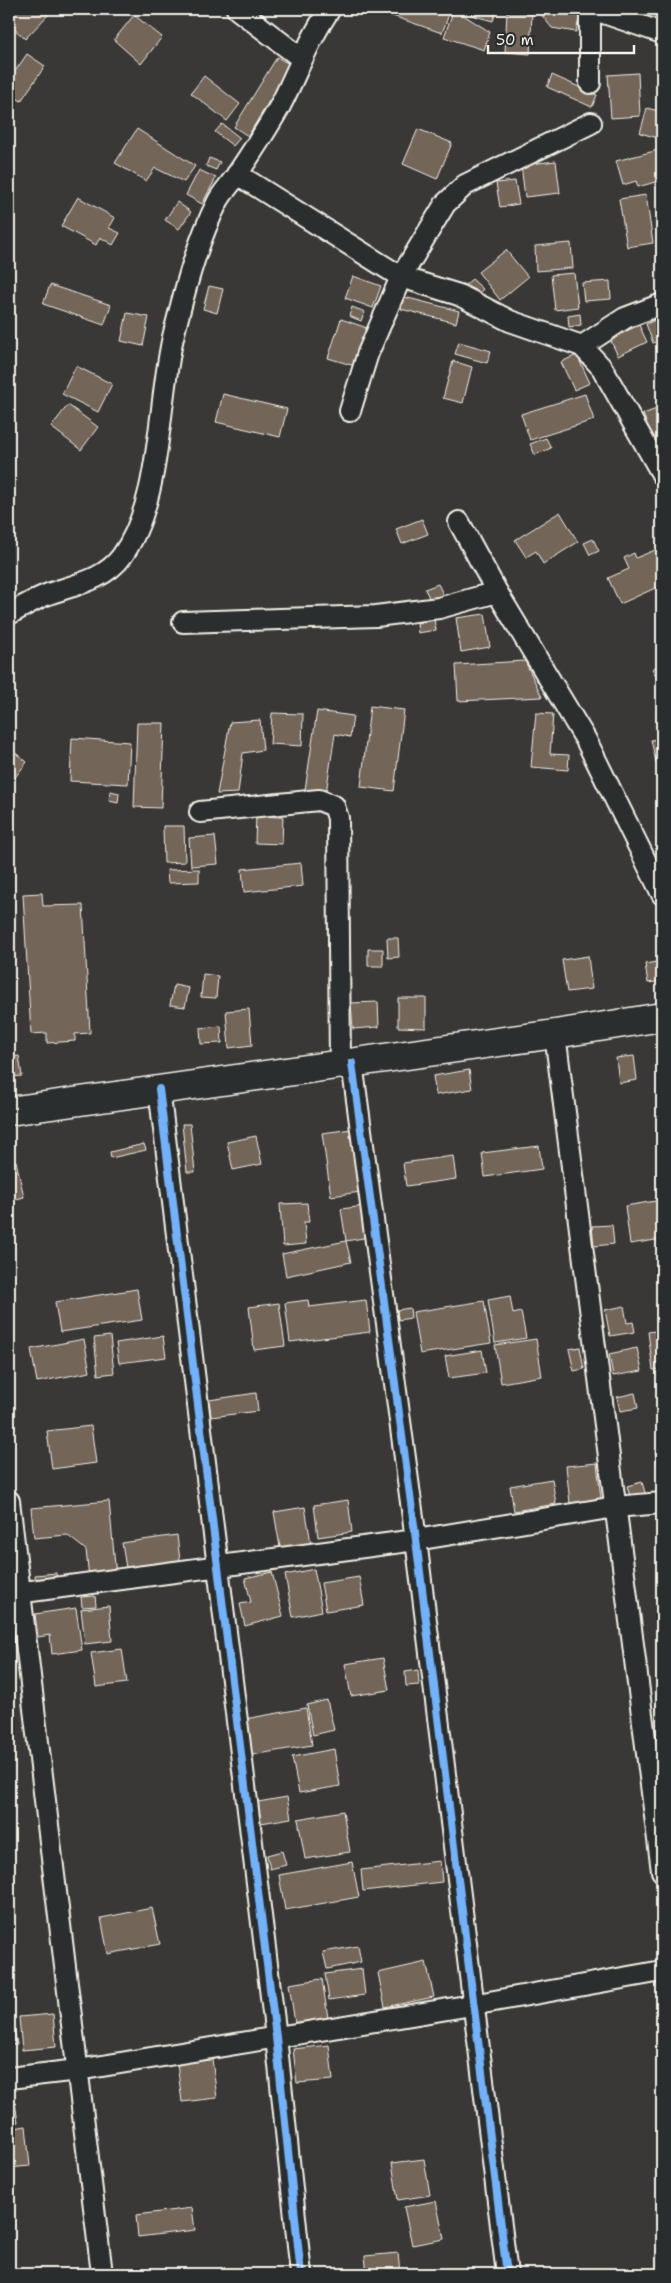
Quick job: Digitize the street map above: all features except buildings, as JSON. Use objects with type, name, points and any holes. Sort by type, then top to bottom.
[{"type":"street","points":[[237,9],[301,58]]},
{"type":"street","points":[[9,614],[45,596],[102,574],[118,561],[131,541],[144,511],[158,442],[166,372],[192,268],[207,224],[219,198],[237,174],[280,106],[301,58],[317,28],[330,9]]},
{"type":"street","points":[[590,83],[591,9],[662,33]]},
{"type":"street","points":[[350,411],[368,353],[401,277],[446,204],[465,185],[591,123]]},
{"type":"street","points":[[237,174],[401,277],[459,295],[510,321],[582,346],[602,368],[662,474]]},
{"type":"street","points":[[582,346],[626,318],[662,304]]},
{"type":"street","points":[[460,522],[497,592],[586,740],[662,894]]},
{"type":"street","points":[[183,622],[376,616],[439,608],[497,592]]},
{"type":"street","points":[[200,812],[319,800],[334,806],[338,818],[346,1064],[416,1540],[472,2005],[507,2274]]},
{"type":"street","points":[[9,1111],[555,1034],[662,1017]]},
{"type":"street","points":[[555,1034],[662,1871]]},
{"type":"street","points":[[159,1089],[276,2037],[301,2274]]},
{"type":"street","points":[[9,1502],[14,1593],[78,2070],[102,2274]]},
{"type":"street","points":[[14,1593],[218,1568],[416,1540],[615,1507],[662,1503]]},
{"type":"street","points":[[9,2078],[78,2070],[472,2005],[662,1971]]},
{"type":"cycle path","points":[[352,1063],[416,1540],[507,2274]]},
{"type":"cycle path","points":[[159,1089],[276,2037],[301,2274]]}]
